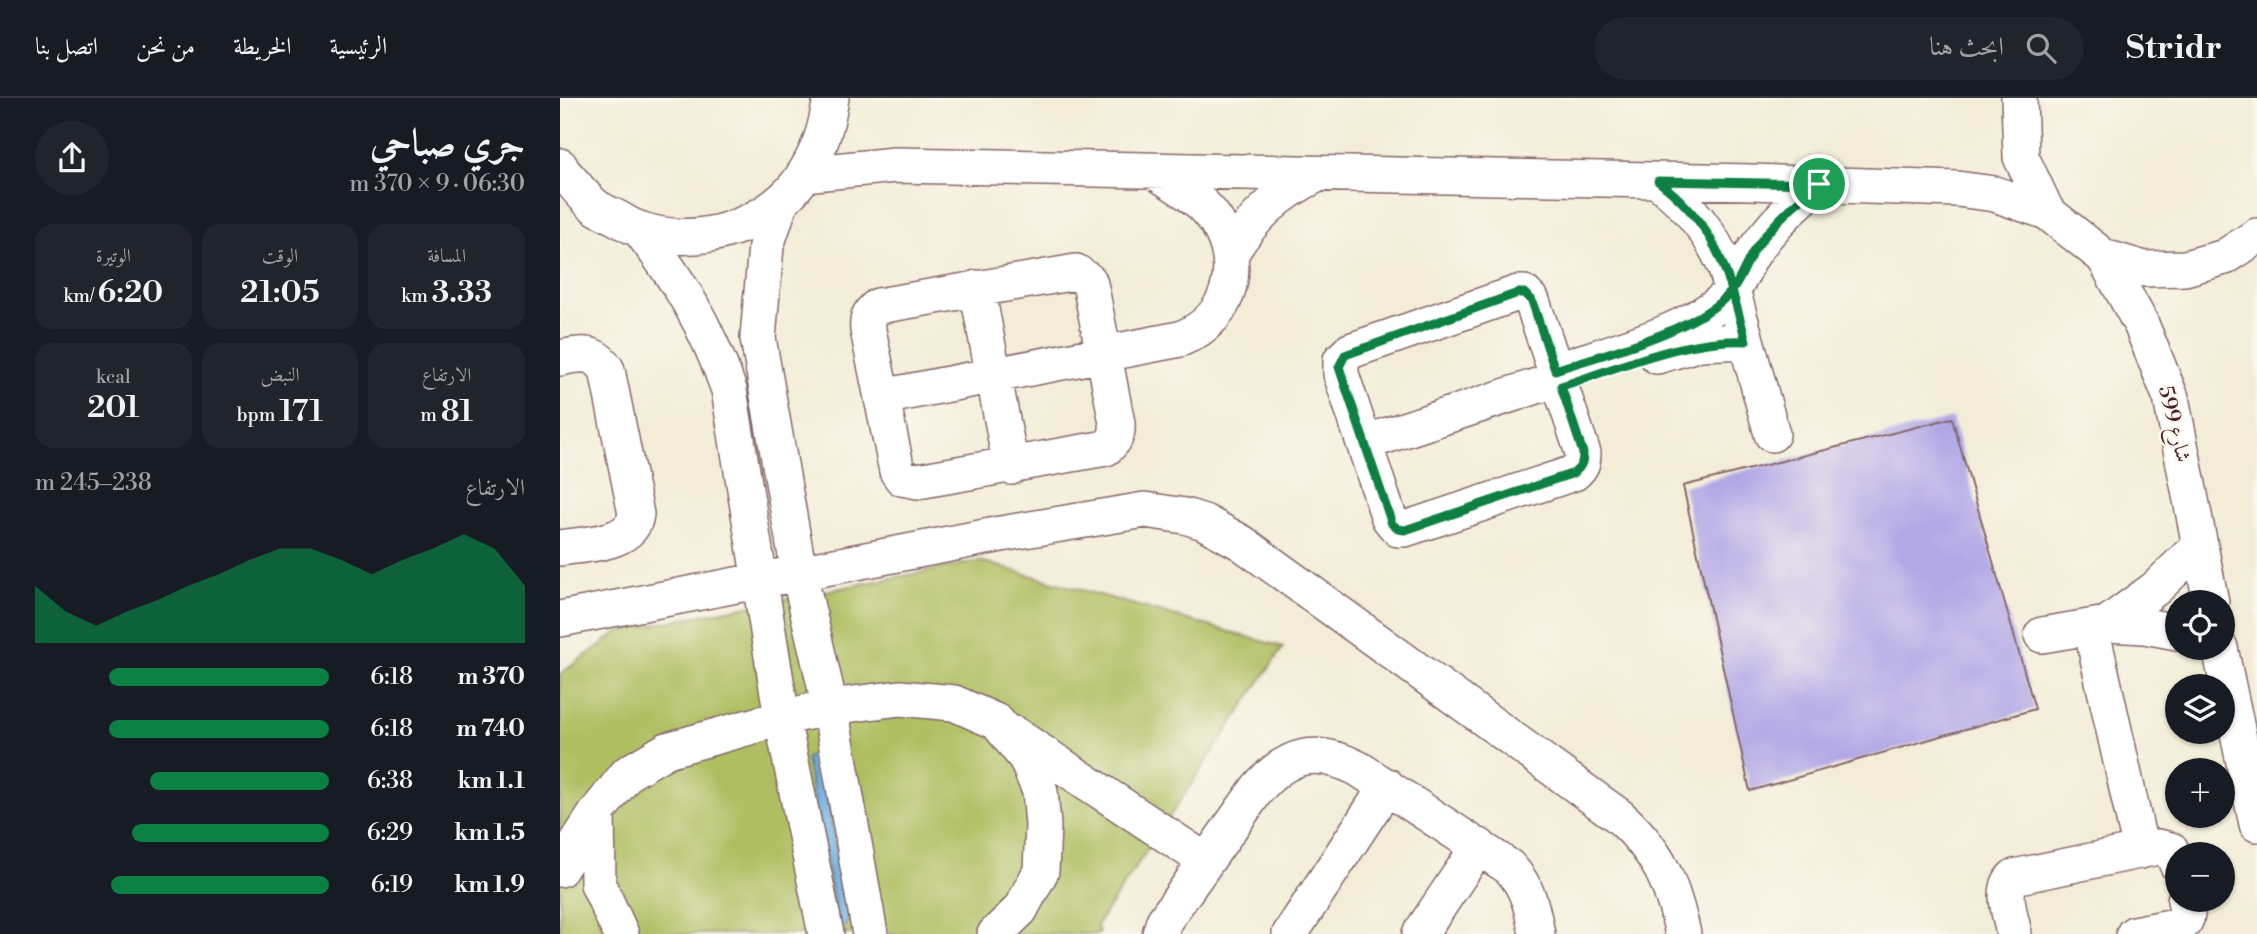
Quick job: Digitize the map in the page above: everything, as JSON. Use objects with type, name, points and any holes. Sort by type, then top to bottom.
[{"type":"street","points":[[561,170],[596,207],[640,230],[676,236],[714,234],[750,222],[780,201],[804,174],[824,137],[831,98]]},
{"type":"street","points":[[2019,98],[2021,158],[2047,212]]},
{"type":"street","points":[[804,174],[895,165],[1957,189],[1995,194],[2047,212],[2104,257],[2144,269],[2185,268],[2224,257],[2257,236]]},
{"type":"street","points":[[882,397],[1180,339],[1198,332],[1219,312],[1230,286],[1230,255],[1226,239],[1201,203],[1155,171]]},
{"type":"street","points":[[1230,255],[1262,211],[1279,196],[1318,174]]},
{"type":"street","points":[[1658,181],[1692,211],[1717,248],[1732,290],[1772,434]]},
{"type":"street","points":[[1558,379],[1681,326],[1710,309],[1732,290],[1755,250],[1784,214],[1819,184]]},
{"type":"street","points":[[780,201],[766,246],[758,338],[799,573],[830,707],[870,934]]},
{"type":"street","points":[[640,230],[695,309],[726,380],[782,718],[826,934]]},
{"type":"street","name":"شارع 599","points":[[2104,257],[2141,324],[2171,398],[2209,590]]},
{"type":"street","points":[[1068,272],[1076,272],[1089,281],[1117,423],[1118,433],[1114,442],[1106,448],[1011,467],[918,481],[902,478],[897,471],[867,330],[870,312],[878,306],[977,288],[1068,272]]},
{"type":"street","points":[[977,288],[1011,467]]},
{"type":"street","points":[[1518,293],[1524,293],[1532,301],[1583,453],[1580,468],[1574,473],[1405,530],[1398,529],[1389,518],[1364,443],[1339,367],[1341,360],[1350,351],[1518,293]]},
{"type":"street","points":[[1364,443],[1558,379],[1686,346],[1714,341],[1746,341]]},
{"type":"street","points":[[560,358],[592,355],[607,370],[636,514],[632,528],[621,537],[560,548]]},
{"type":"street","points":[[560,619],[1001,534],[1146,510],[1185,516],[1204,522],[1242,543],[1620,817],[1649,847],[1661,864],[1677,905],[1683,934]]},
{"type":"street","points":[[2099,625],[2156,588],[2200,545]]},
{"type":"street","points":[[2099,625],[2141,851]]},
{"type":"street","points":[[2042,635],[2099,625],[2146,626],[2165,630]]},
{"type":"street","points":[[2223,660],[2257,824]]},
{"type":"street","points":[[560,869],[597,812],[628,773],[667,750],[830,707],[900,698],[954,703],[997,722],[1206,861]]},
{"type":"street","points":[[995,934],[1020,910],[1041,871],[1042,825],[1040,791],[1026,758],[997,722]]},
{"type":"street","points":[[1160,934],[1164,921],[1258,788],[1273,771],[1293,760],[1316,755],[1338,758],[1387,786],[1509,867],[1526,888],[1537,934]]},
{"type":"street","points":[[1290,934],[1387,786]]},
{"type":"street","points":[[597,812],[598,884],[621,934]]},
{"type":"street","points":[[1420,934],[1479,846]]},
{"type":"street","points":[[2014,934],[2006,889],[2014,877],[2165,847]]},
{"type":"street","points":[[2134,934],[2181,925],[2186,921],[2186,912]]},
{"type":"green space","points":[[980,561],[1283,647],[1097,925],[1099,934],[560,934],[560,674],[620,631]]},
{"type":"water","points":[[811,756],[820,762],[850,918],[844,927],[839,927],[806,758]]},
{"type":"building","points":[[1952,418],[2035,709],[1750,791],[1683,486]]},
{"type":"route","points":[[1819,184],[1658,181],[1692,211],[1717,248],[1726,268],[1732,290],[1746,341],[1714,341],[1686,346],[1561,386],[1583,453],[1580,468],[1574,473],[1405,530],[1392,524],[1339,367],[1341,360],[1350,351],[1518,293],[1524,293],[1532,301],[1555,370],[1681,326],[1710,309],[1732,290],[1766,235],[1784,214],[1819,184]]}]
